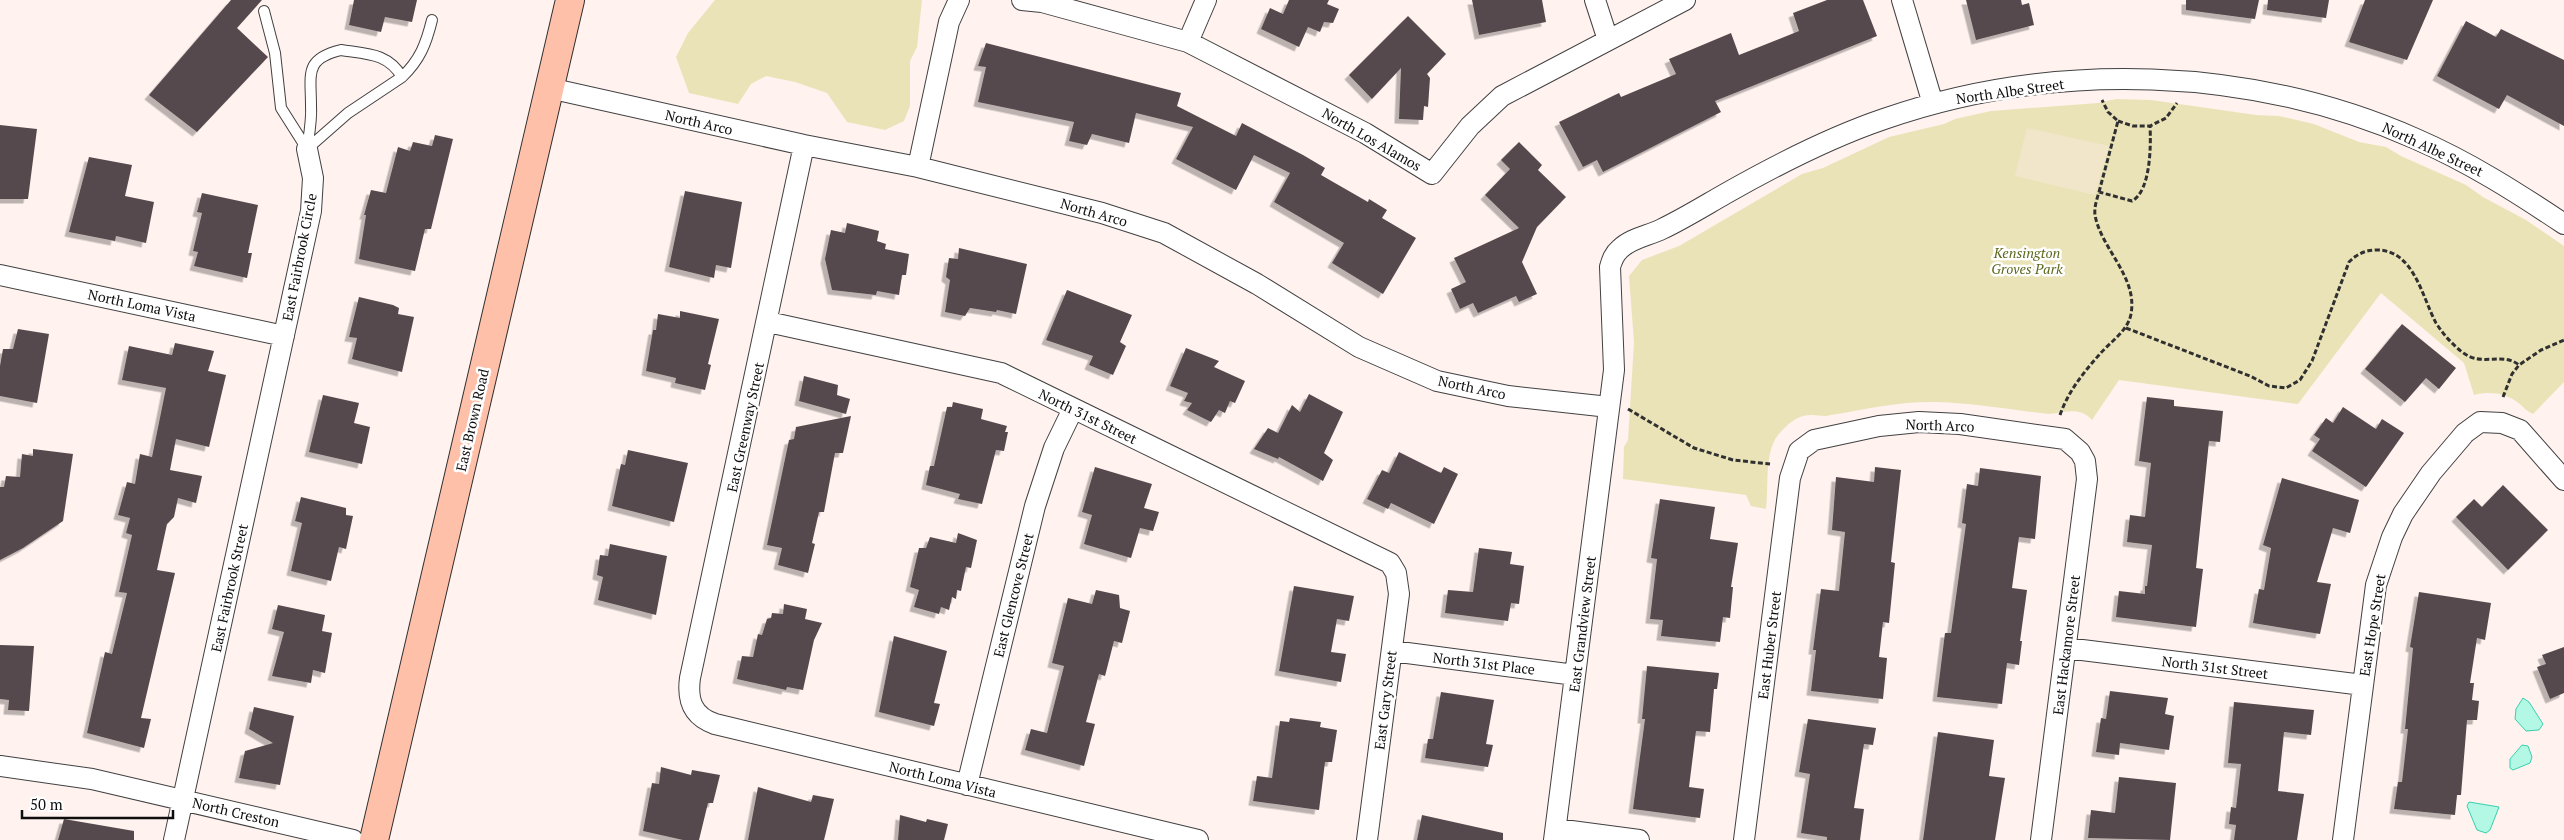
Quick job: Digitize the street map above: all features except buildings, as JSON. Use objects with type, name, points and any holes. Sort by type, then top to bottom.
[{"type":"main road","name":"East Brown Road","points":[[374,840],[570,0]]},
{"type":"street","points":[[918,167],[949,22],[959,0]]},
{"type":"street","name":"North Los Alamos","points":[[1022,0],[1042,2],[1188,42],[1365,133],[1432,174],[1470,126],[1502,96],[1685,0]]},
{"type":"street","points":[[1188,42],[1206,0]]},
{"type":"street","points":[[1595,0],[1608,40]]},
{"type":"street","points":[[1902,0],[1933,104]]},
{"type":"street","name":"North Albe Street","points":[[1618,408],[1610,277],[1613,258],[1619,250],[1633,240],[1660,230],[1813,147],[1883,119],[1933,104],[2007,88],[2104,80],[2188,82],[2273,94],[2347,114],[2418,139],[2500,181],[2564,224]]},
{"type":"street","name":"North Arco","points":[[550,88],[804,145],[918,167],[1102,213],[1164,233],[1257,284],[1359,347],[1437,381],[1508,396],[1618,408]]},
{"type":"street","name":"East Greenway Street","points":[[692,709],[688,688],[768,322],[804,145]]},
{"type":"street","name":"East Fairbrook Circle","points":[[284,336],[313,195],[311,163],[307,149]]},
{"type":"street","name":"North Loma Vista","points":[[0,275],[284,336]]},
{"type":"street","name":"North 31st Street","points":[[768,322],[1001,374],[1390,563]]},
{"type":"street","name":"East Fairbrook Street","points":[[174,840],[284,336]]},
{"type":"street","name":"East Grandview Street","points":[[1555,835],[1575,675],[1618,408]]},
{"type":"street","name":"East Glencove Street","points":[[967,785],[1035,506],[1052,454],[1072,409]]},
{"type":"street","name":"East Hope Street","points":[[2343,840],[2376,585],[2392,537],[2407,507],[2431,473],[2471,427],[2480,422],[2490,421],[2512,426],[2520,430],[2564,480]]},
{"type":"street","name":"North Arco","points":[[1799,451],[1806,444],[1822,437],[1879,426],[1919,422],[1960,424],[2054,436],[2074,444],[2080,452]]},
{"type":"street","name":"East Huber Street","points":[[1744,840],[1790,478],[1799,451]]},
{"type":"street","name":"East Hackamore Street","points":[[2041,840],[2088,479],[2085,461],[2080,452]]},
{"type":"street","name":"East Gary Street","points":[[1367,840],[1399,583],[1390,563]]},
{"type":"street","name":"North 31st Street","points":[[2066,648],[2363,685]]},
{"type":"street","name":"North 31st Place","points":[[1392,651],[1575,675]]},
{"type":"street","name":"North Loma Vista","points":[[692,709],[698,716],[715,724],[1198,840]]},
{"type":"street","name":"North Creston","points":[[0,766],[75,776],[353,840]]},
{"type":"street","points":[[1555,835],[1639,840]]},
{"type":"lane","points":[[264,11],[275,53],[281,108],[307,149]]},
{"type":"lane","points":[[307,149],[348,113],[402,77],[415,65],[425,47],[432,20]]},
{"type":"lane","points":[[307,149],[312,108],[310,73],[316,61],[325,54],[341,50],[372,55],[395,64],[402,77]]},
{"type":"path","points":[[2102,100],[2108,112],[2118,120],[2134,126],[2150,126],[2166,118],[2177,103]]},
{"type":"path","points":[[2060,415],[2067,398],[2078,380],[2107,346],[2126,328],[2131,314],[2131,296],[2124,276],[2096,216],[2099,192],[2118,120]]},
{"type":"path","points":[[2099,192],[2132,201],[2135,199],[2142,186],[2150,162],[2150,126]]},
{"type":"path","points":[[2126,328],[2250,376],[2269,386],[2286,388],[2300,380],[2312,361],[2349,262],[2356,255],[2384,250],[2401,258],[2407,265],[2437,324],[2455,346],[2474,359],[2486,361],[2509,358],[2519,365]]},
{"type":"path","points":[[2503,397],[2512,374],[2519,365],[2541,350],[2564,340]]},
{"type":"path","points":[[1618,408],[1715,455],[1770,464]]},
{"type":"green space","points":[[715,0],[922,0],[917,47],[910,61],[910,106],[904,121],[885,130],[847,122],[827,93],[795,82],[766,76],[751,84],[738,104],[689,93],[676,57],[688,33]]},
{"type":"green space","name":"Kensington Groves Park","points":[[2116,99],[2151,100],[2256,115],[2279,116],[2314,124],[2359,142],[2386,147],[2401,156],[2466,185],[2483,197],[2526,220],[2564,246],[2564,382],[2533,414],[2512,399],[2502,395],[2485,393],[2474,395],[2464,363],[2381,293],[2298,404],[2119,380],[2092,420],[2077,412],[2049,414],[1979,405],[1936,402],[1896,404],[1826,416],[1807,415],[1797,418],[1789,424],[1774,442],[1769,460],[1766,509],[1751,506],[1746,495],[1623,479],[1624,447],[1628,440],[1634,342],[1629,276],[1642,260],[1679,246],[1802,174],[1823,168],[1889,137],[1991,111],[2098,103]]},
{"type":"shaded area","points":[[2027,128],[2109,146],[2095,195],[2015,176]]},
{"type":"shaded area","points":[[2523,698],[2529,702],[2543,724],[2539,730],[2526,731],[2515,719],[2516,709]]},
{"type":"shaded area","points":[[2522,745],[2528,746],[2532,757],[2530,763],[2513,770],[2510,768],[2510,759]]},
{"type":"shaded area","points":[[2469,802],[2499,807],[2490,830],[2486,833],[2477,830],[2467,806]]}]
